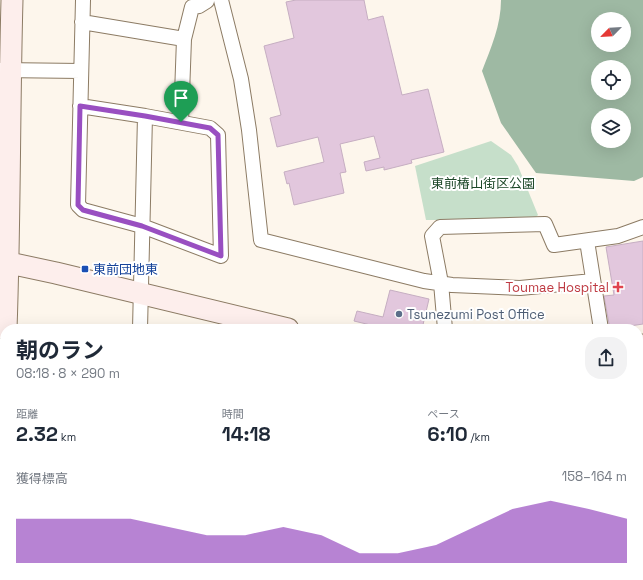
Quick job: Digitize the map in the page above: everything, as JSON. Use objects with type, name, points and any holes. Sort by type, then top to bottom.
[{"type":"street","points":[[6,324],[4,262],[5,70],[12,0]]},
{"type":"street","points":[[80,106],[210,128],[218,135],[221,256],[142,226],[83,210],[78,205],[80,106],[82,22],[83,0]]},
{"type":"street","points":[[181,122],[184,39],[192,7],[198,6],[207,1],[206,0]]},
{"type":"street","points":[[221,0],[242,79],[261,240],[424,281],[452,285],[520,288],[593,281]]},
{"type":"street","points":[[82,22],[184,39]]},
{"type":"street","points":[[5,70],[81,71]]},
{"type":"street","points":[[140,324],[145,116]]},
{"type":"street","points":[[445,324],[441,283],[432,236],[440,227],[545,224],[554,245],[618,236],[643,227]]},
{"type":"street","points":[[587,241],[600,324]]},
{"type":"street","points":[[4,262],[142,293],[268,324]]},
{"type":"green space","points":[[501,0],[643,0],[643,177],[634,181],[536,173],[501,123],[482,71],[495,36]]},
{"type":"green space","name":"東前椿山街区公園","points":[[491,141],[511,155],[518,166],[538,215],[533,220],[426,220],[415,166]]},
{"type":"building","points":[[296,0],[364,0],[368,20],[383,16],[402,95],[428,89],[444,152],[411,160],[412,163],[384,170],[384,167],[366,171],[364,162],[380,158],[374,136],[340,144],[346,172],[340,173],[344,193],[294,205],[289,183],[287,184],[284,172],[324,162],[318,137],[277,147],[270,118],[281,115],[264,46],[294,38],[286,2]]},
{"type":"building","name":"Toumae Hospital","points":[[643,241],[643,324],[609,324],[604,296],[614,295],[606,247]]},
{"type":"building","points":[[390,290],[429,299],[423,324],[366,324],[354,321],[357,311],[383,317]]},
{"type":"place","name":"東前団地東","points":[[85,269]]},
{"type":"place","name":"Toumae Hospital","points":[[618,287]]},
{"type":"place","name":"Tsunezumi Post Office","points":[[399,314]]},
{"type":"route","points":[[80,106],[181,122],[210,128],[218,135],[221,256],[142,226],[83,210],[78,205],[80,106]]}]
